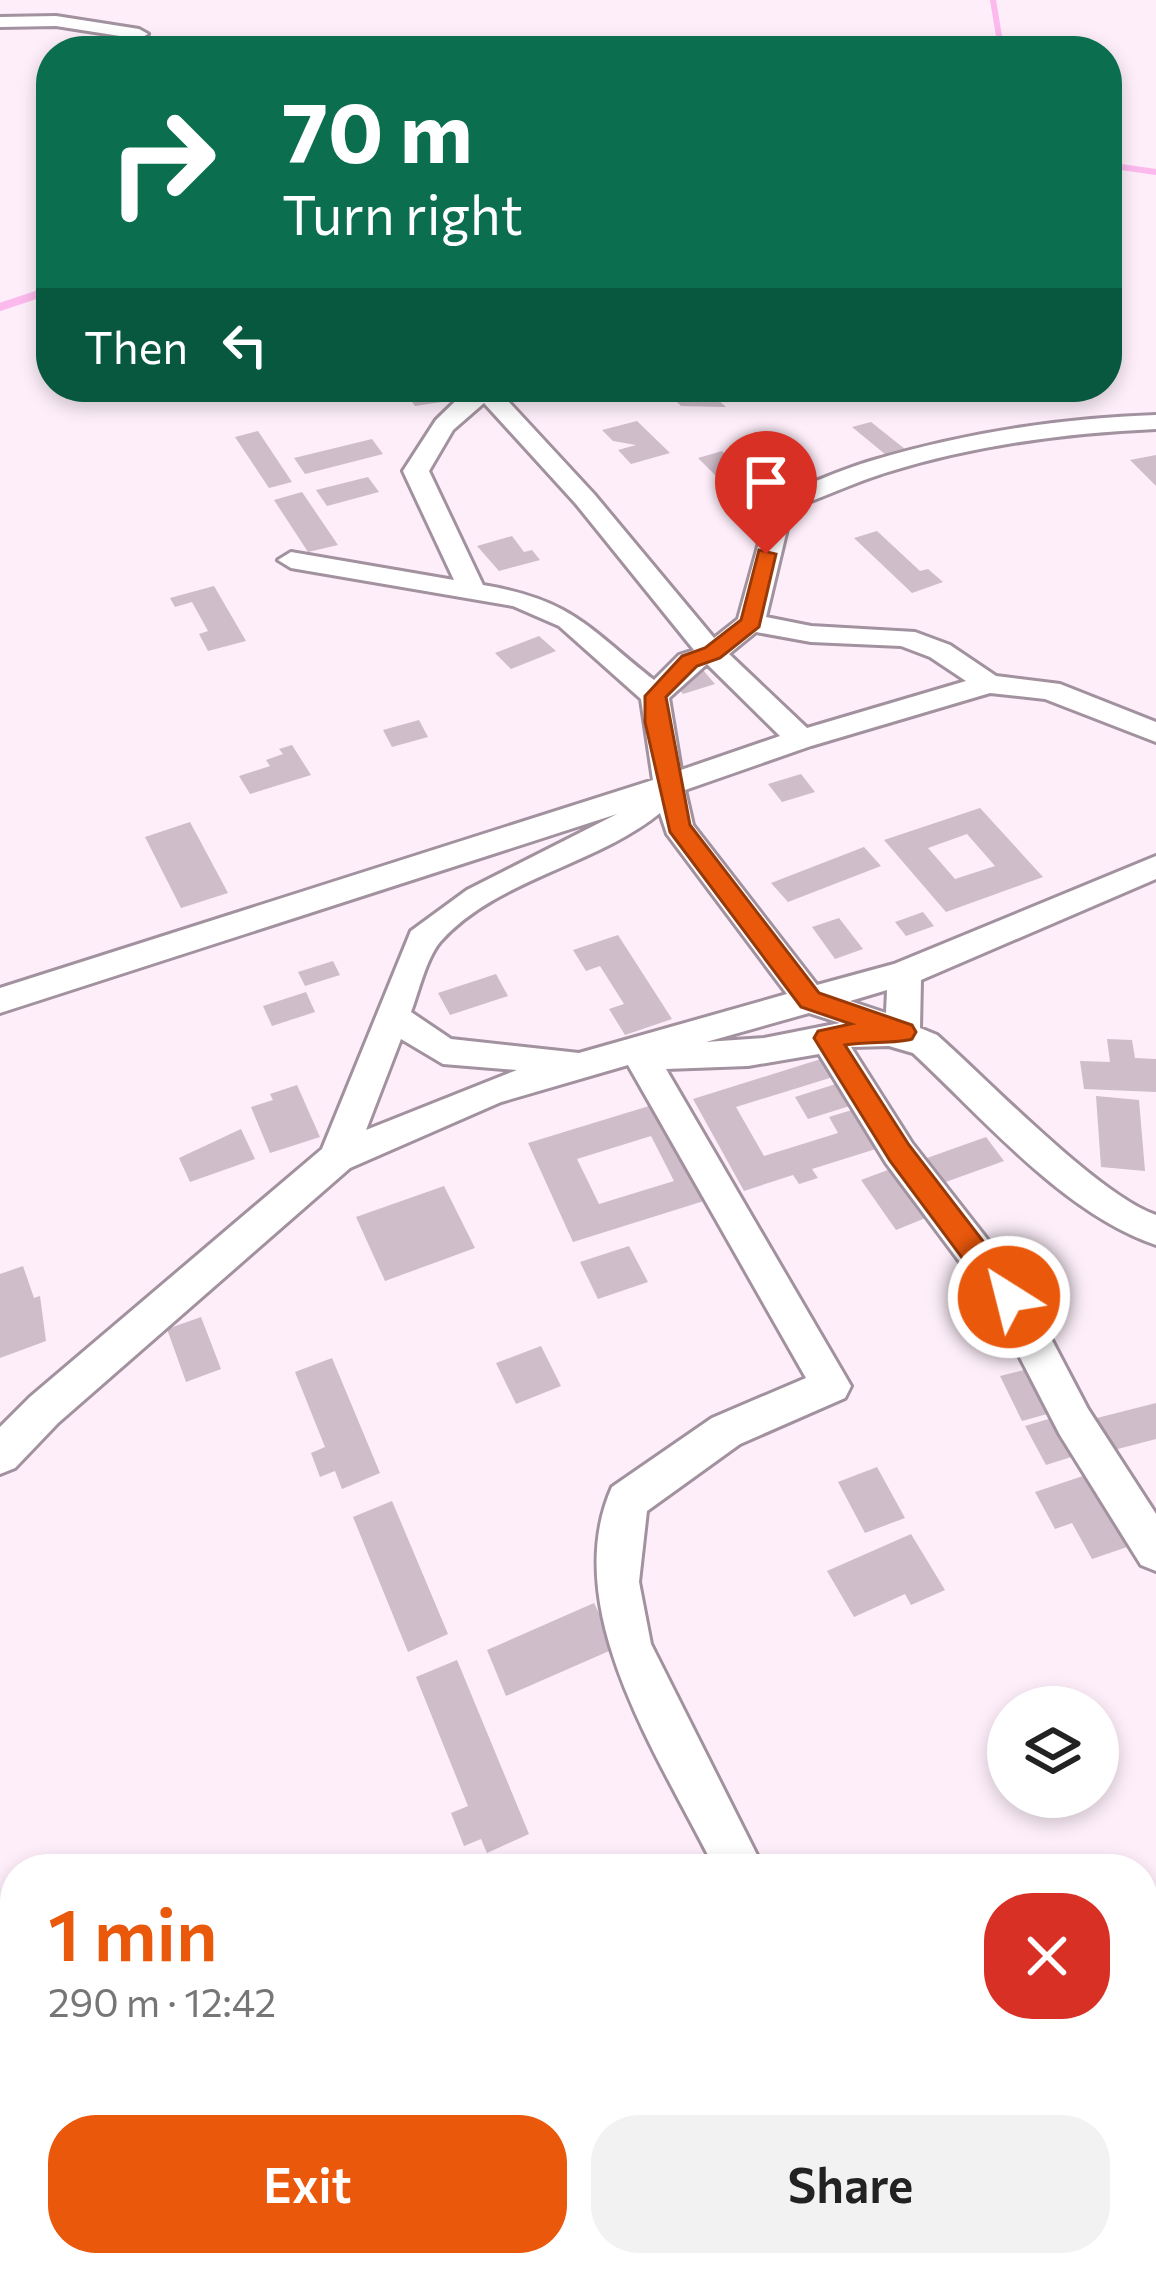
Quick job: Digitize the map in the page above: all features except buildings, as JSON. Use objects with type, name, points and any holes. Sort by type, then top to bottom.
[{"type":"street","points":[[0,22],[56,21],[139,34]]},
{"type":"street","points":[[465,402],[436,433],[416,471],[472,590]]},
{"type":"street","points":[[496,402],[585,499],[712,653],[801,739]]},
{"type":"street","points":[[1156,422],[1083,426],[904,460],[780,504],[751,623],[712,653],[689,661],[656,696],[656,722],[679,826],[810,1000],[925,1044],[1083,1186],[1129,1221],[1156,1230]]},
{"type":"street","points":[[291,560],[520,599],[569,620],[656,696]]},
{"type":"street","points":[[751,623],[811,634],[904,638],[940,651],[989,684]]},
{"type":"street","points":[[0,1001],[672,786],[801,739],[989,684],[1050,690],[1156,733]]},
{"type":"street","points":[[337,1158],[423,939],[448,913],[629,825],[672,786]]},
{"type":"street","points":[[0,1455],[44,1410],[337,1158],[491,1091],[904,973],[1156,867]]},
{"type":"street","points":[[903,1032],[904,973]]},
{"type":"street","points":[[394,1017],[443,1051],[586,1063],[641,1056],[714,1056],[880,1029],[903,1032]]},
{"type":"street","points":[[827,1038],[899,1153],[1009,1297],[1074,1423],[1136,1513],[1156,1551]]},
{"type":"street","points":[[641,1056],[831,1386],[726,1431],[627,1501],[616,1582],[630,1648],[733,1854]]},
{"type":"waterway","points":[[993,0],[999,36]]},
{"type":"waterway","points":[[1122,167],[1156,172]]},
{"type":"waterway","points":[[0,307],[36,295]]},
{"type":"route","points":[[766,554],[751,623],[712,653],[689,661],[656,696],[656,722],[679,826],[810,1000],[903,1032],[880,1029],[827,1038],[899,1153],[1009,1297]]}]
